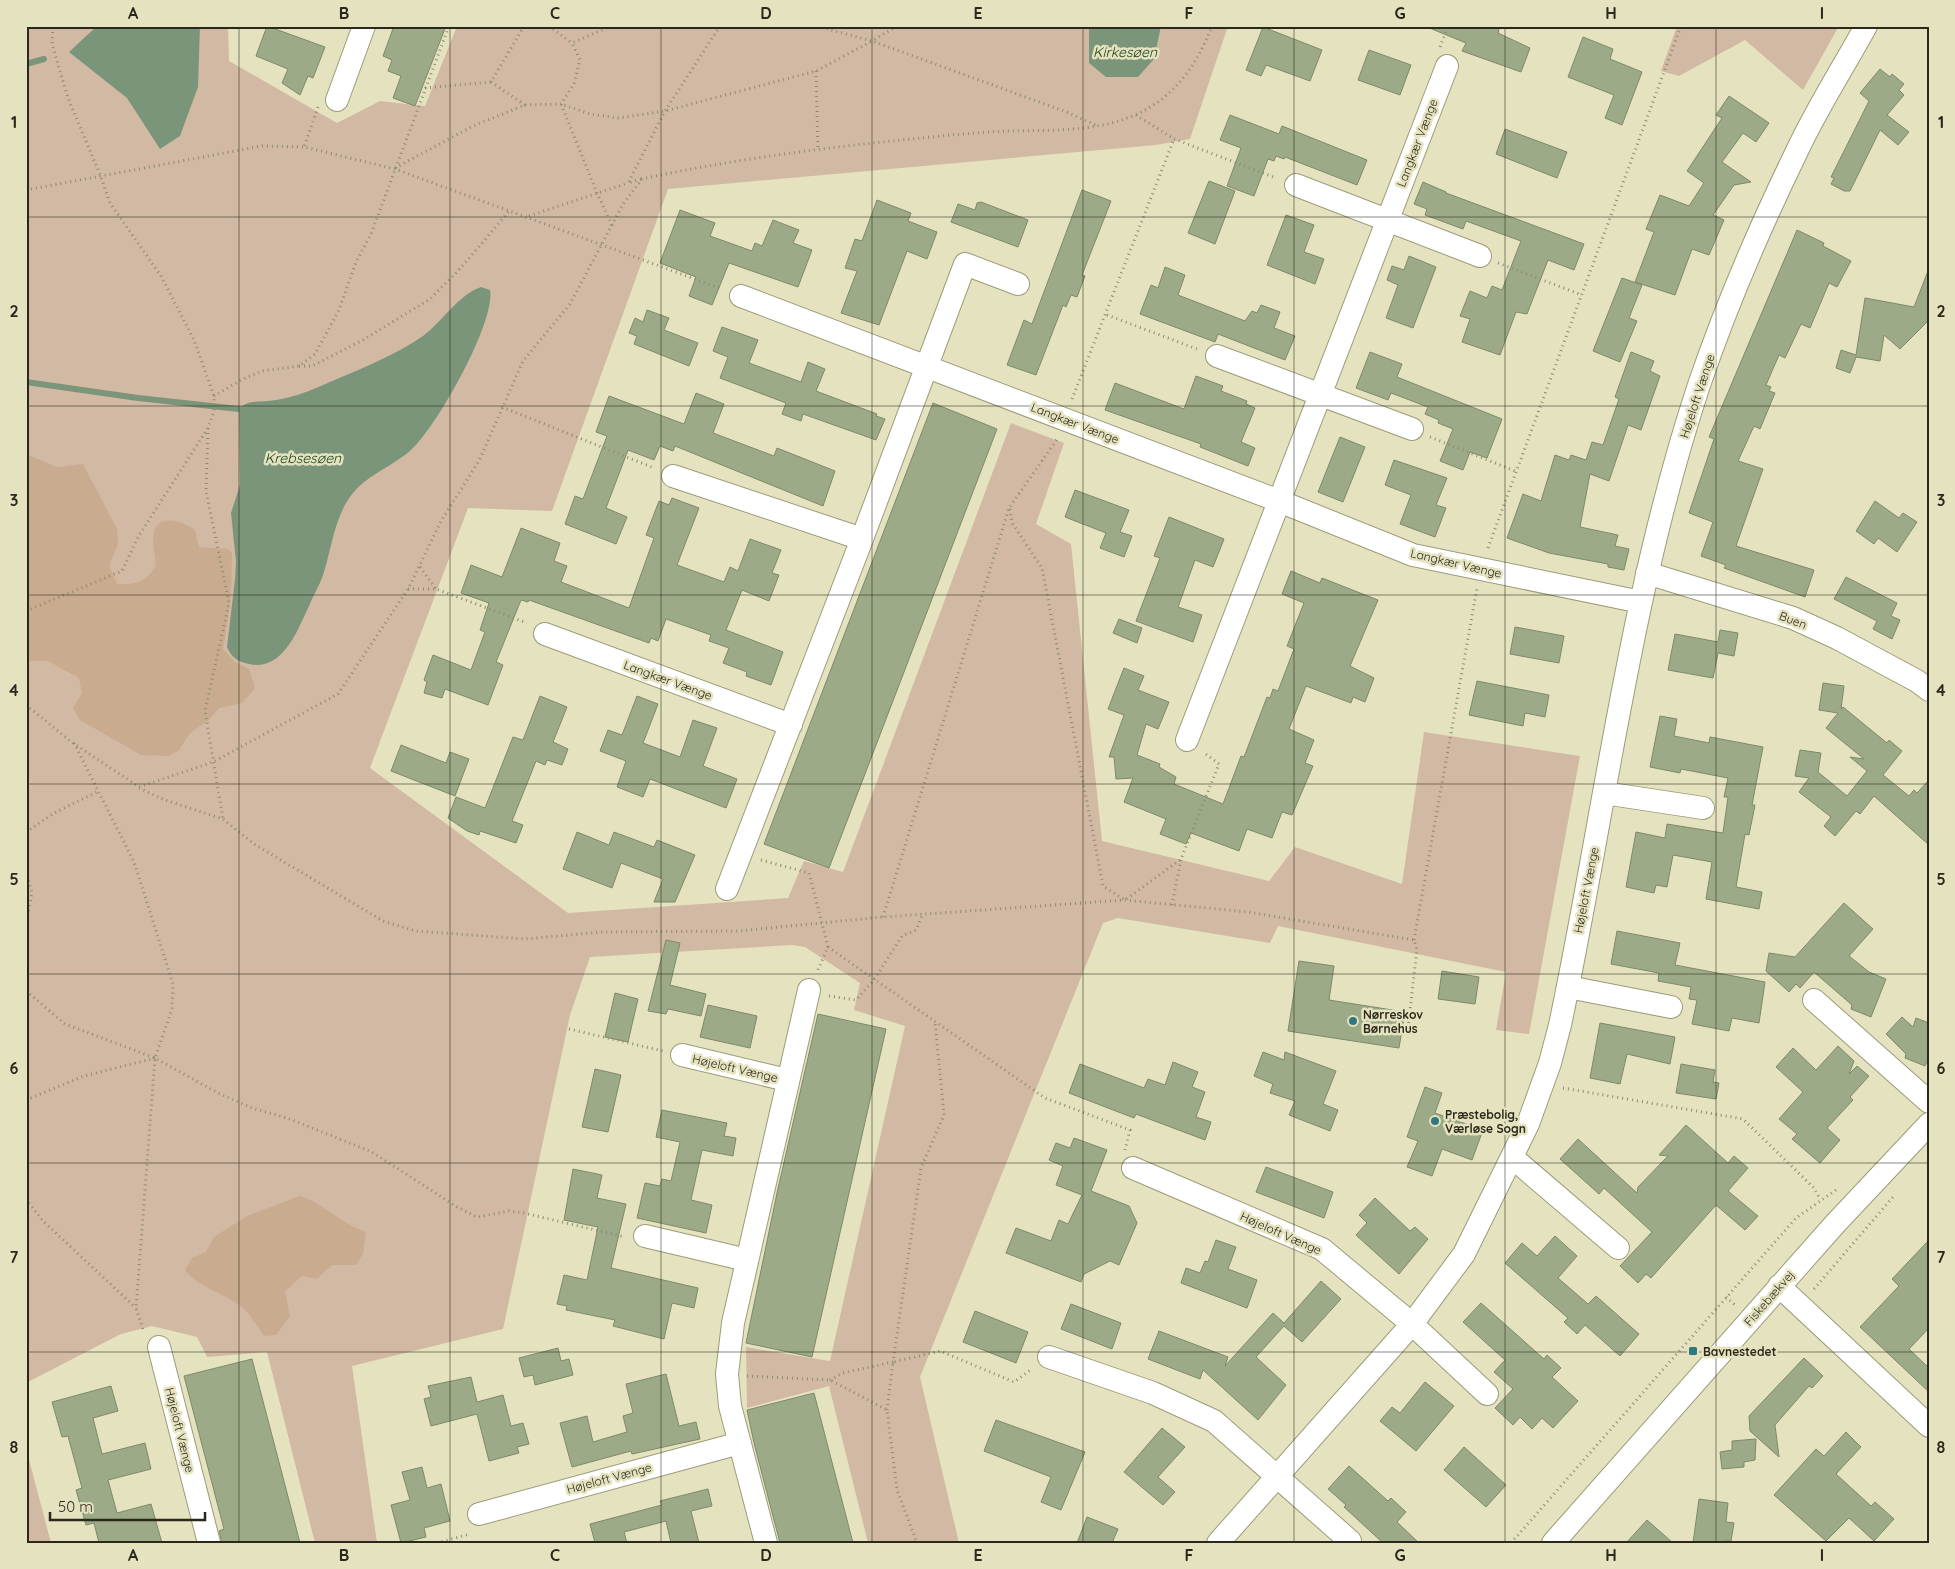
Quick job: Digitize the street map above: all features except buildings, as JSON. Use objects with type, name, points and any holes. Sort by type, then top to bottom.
[{"type":"street","points":[[336,100],[364,26]]},
{"type":"street","name":"Højeloft Vænge","points":[[1218,1543],[1412,1324],[1464,1254],[1513,1158],[1543,1085],[1568,987],[1647,573],[1682,442],[1727,309],[1797,150],[1866,26]]},
{"type":"street","name":"Langkær Vænge","points":[[1186,740],[1447,66]]},
{"type":"street","points":[[1296,185],[1480,256]]},
{"type":"street","points":[[727,889],[966,264],[1018,284]]},
{"type":"street","name":"Langkær Vænge","points":[[742,296],[926,368],[1064,418],[1279,500],[1413,555],[1641,602]]},
{"type":"street","points":[[1217,356],[1412,429]]},
{"type":"street","points":[[673,476],[862,539]]},
{"type":"street","name":"Buen","points":[[1647,573],[1792,618],[1925,679]]},
{"type":"street","name":"Langkær Vænge","points":[[545,634],[791,725]]},
{"type":"street","points":[[1604,793],[1703,808]]},
{"type":"street","points":[[1568,987],[1671,1006]]},
{"type":"street","name":"Højeloft Vænge","points":[[766,1543],[730,1406],[727,1374],[733,1323],[808,990]]},
{"type":"street","points":[[1814,1000],[1929,1102]]},
{"type":"street","name":"Højeloft Vænge","points":[[682,1055],[787,1080]]},
{"type":"street","name":"Fiskebækvej","points":[[1552,1543],[1779,1286],[1929,1124]]},
{"type":"street","points":[[1513,1158],[1618,1248]]},
{"type":"street","name":"Højeloft Vænge","points":[[1133,1168],[1322,1249],[1412,1324],[1487,1394]]},
{"type":"street","points":[[645,1236],[747,1260]]},
{"type":"street","points":[[1779,1286],[1929,1426]]},
{"type":"street","name":"Højeloft Vænge","points":[[159,1346],[209,1543]]},
{"type":"street","points":[[1048,1357],[1154,1393],[1214,1420],[1350,1541]]},
{"type":"street","name":"Højeloft Vænge","points":[[479,1514],[740,1443]]},
{"type":"path","points":[[26,611],[122,571],[138,537],[208,428],[214,412],[214,398],[194,340],[161,276],[110,203],[68,98],[52,44],[53,26]]},
{"type":"path","points":[[299,366],[315,354],[339,310],[356,262],[371,234],[449,26]]},
{"type":"path","points":[[491,82],[524,26]]},
{"type":"path","points":[[549,26],[572,43],[580,60],[574,84],[561,104]]},
{"type":"path","points":[[572,43],[611,26]]},
{"type":"path","points":[[628,183],[665,111],[720,26]]},
{"type":"path","points":[[817,26],[872,41],[1064,111],[1099,126]]},
{"type":"path","points":[[395,169],[473,126],[525,105],[561,104],[590,114],[619,118],[665,111],[816,71],[897,26]]},
{"type":"path","points":[[528,216],[642,179],[715,163],[922,138],[1008,131],[1062,131],[1099,126],[1136,115],[1170,93],[1192,69],[1212,26]]},
{"type":"path","points":[[1407,1037],[1417,950],[1414,940],[1480,569],[1682,26]]},
{"type":"path","points":[[816,71],[818,150]]},
{"type":"path","points":[[425,88],[491,82],[525,105]]},
{"type":"path","points":[[304,147],[319,106],[336,100]]},
{"type":"path","points":[[561,104],[612,225]]},
{"type":"path","points":[[1136,115],[1174,139],[1296,185]]},
{"type":"path","points":[[883,917],[1010,508],[1058,437],[1174,139]]},
{"type":"path","points":[[26,190],[262,146],[304,147],[395,169],[528,216],[742,296]]},
{"type":"path","points":[[139,787],[213,762],[338,694],[408,589],[441,521],[479,460],[524,361],[570,304],[623,204],[642,179]]},
{"type":"path","points":[[214,398],[241,380],[262,371],[312,366],[363,340],[430,299],[510,210]]},
{"type":"path","points":[[1480,256],[1582,295]]},
{"type":"path","points":[[1107,314],[1217,356]]},
{"type":"path","points":[[502,407],[673,476]]},
{"type":"path","points":[[208,428],[206,491],[229,603],[205,711],[223,818]]},
{"type":"path","points":[[1412,429],[1515,471]]},
{"type":"path","points":[[1010,508],[1012,523],[1042,568],[1102,886],[1125,900]]},
{"type":"path","points":[[420,567],[436,589]]},
{"type":"path","points":[[408,589],[436,589],[534,626],[545,634]]},
{"type":"path","points":[[26,705],[73,743],[139,787],[165,800],[223,818],[254,844],[383,921],[416,931],[525,939],[602,932],[738,931],[883,917],[922,916],[1125,900],[1248,912],[1414,940]]},
{"type":"path","points":[[1172,905],[1181,859],[1219,764],[1186,740]]},
{"type":"path","points":[[73,743],[134,862],[173,984],[172,1009],[155,1058],[136,1308],[145,1336],[159,1346]]},
{"type":"path","points":[[26,832],[54,813],[99,792]]},
{"type":"path","points":[[742,853],[809,873],[828,948],[808,990],[830,997],[856,1000],[874,980],[902,936],[916,930],[922,916]]},
{"type":"path","points":[[1125,900],[1181,859]]},
{"type":"path","points":[[26,871],[32,893],[26,923]]},
{"type":"path","points":[[828,948],[1045,1098],[1130,1130],[1122,1158],[1133,1168]]},
{"type":"path","points":[[26,991],[65,1024],[155,1058],[218,1093],[252,1108],[294,1121],[372,1152],[457,1207],[477,1217],[509,1211],[636,1240],[645,1236]]},
{"type":"path","points":[[917,1543],[897,1490],[887,1410],[921,1168],[944,1115],[935,1022]]},
{"type":"path","points":[[569,1029],[682,1055]]},
{"type":"path","points":[[26,1100],[84,1076],[155,1058]]},
{"type":"path","points":[[1511,1543],[1796,1218],[1820,1199],[1814,1188],[1743,1119],[1543,1085]]},
{"type":"path","points":[[1810,1293],[1898,1190]]},
{"type":"path","points":[[26,1199],[42,1220],[136,1308]]},
{"type":"path","points":[[830,1380],[843,1374],[940,1351],[1014,1382],[1048,1357]]},
{"type":"path","points":[[727,1374],[830,1380],[887,1410]]},
{"type":"path","points":[[436,1543],[470,1534],[479,1514]]},
{"type":"shaded area","points":[[26,26],[228,26],[229,61],[337,123],[380,101],[425,106],[457,26],[1228,26],[1190,139],[1156,145],[668,189],[552,511],[468,508],[370,768],[568,913],[788,898],[804,861],[843,872],[1011,423],[1064,443],[1036,524],[1071,544],[1102,841],[1269,881],[1295,847],[1402,884],[1424,732],[1580,756],[1529,1034],[1496,1030],[1506,972],[1278,926],[1270,943],[1118,918],[1103,923],[920,1377],[959,1543],[868,1543],[829,1386],[747,1408],[746,1347],[830,1361],[905,1026],[854,1010],[860,983],[805,947],[792,945],[590,957],[570,1015],[503,1329],[352,1366],[377,1543],[315,1543],[267,1352],[207,1357],[197,1337],[152,1326],[121,1334],[26,1383]]},
{"type":"shaded area","points":[[1677,26],[1839,26],[1803,90],[1745,40],[1679,76],[1661,71]]},
{"type":"shaded area","points":[[26,454],[57,467],[83,464],[117,529],[118,544],[109,566],[117,584],[130,584],[140,581],[148,576],[156,566],[153,539],[155,530],[163,522],[176,521],[195,530],[199,547],[227,549],[232,553],[231,599],[223,649],[235,662],[249,669],[255,688],[242,703],[219,708],[209,720],[190,733],[179,750],[169,756],[141,755],[80,720],[73,708],[82,693],[79,678],[48,661],[26,661]]},
{"type":"shaded area","points":[[300,1196],[366,1232],[363,1254],[356,1265],[332,1265],[317,1279],[302,1276],[285,1291],[290,1316],[276,1335],[264,1336],[251,1317],[239,1305],[197,1281],[185,1270],[192,1258],[206,1252],[214,1237],[247,1216]]},
{"type":"shaded area","points":[[26,1448],[51,1543],[26,1543]]},
{"type":"water","points":[[97,26],[200,26],[198,87],[180,136],[160,149],[127,98],[69,52]]},
{"type":"water","name":"Kirkesøen","points":[[1089,26],[1161,26],[1154,59],[1138,77],[1106,77],[1089,63]]},
{"type":"water","name":"Krebsesøen","points":[[481,287],[490,290],[489,305],[484,325],[462,374],[449,398],[422,438],[404,456],[359,486],[346,503],[337,523],[322,578],[288,647],[271,662],[261,665],[249,664],[235,659],[227,647],[236,562],[231,513],[240,485],[239,409],[249,403],[284,398],[307,391],[389,355],[423,336],[465,296]]},
{"type":"waterway","points":[[26,64],[44,59]]},
{"type":"waterway","points":[[26,382],[138,398],[239,409]]},
{"type":"place","name":"Nørreskov Børnehus","points":[[1353,1021]]},
{"type":"place","name":"Præstebolig, Værløse Sogn","points":[[1435,1121]]},
{"type":"place","name":"Bavnestedet","points":[[1693,1351]]}]
